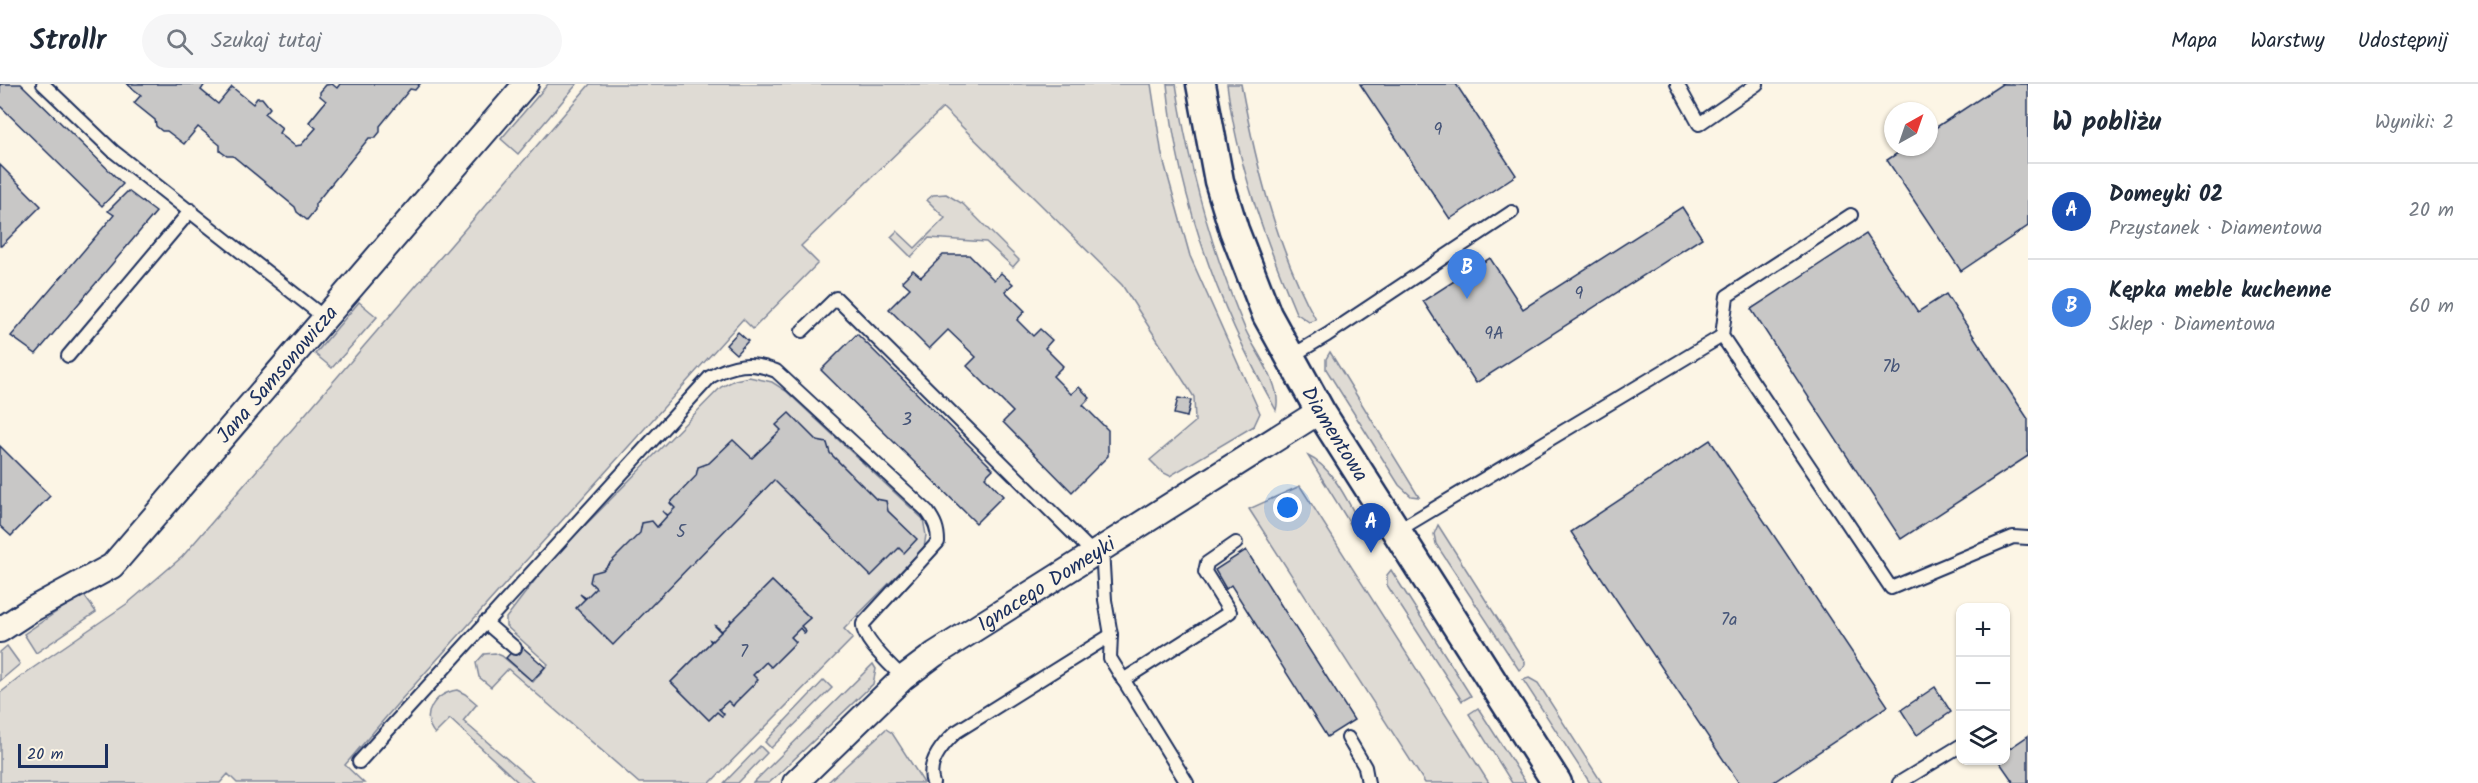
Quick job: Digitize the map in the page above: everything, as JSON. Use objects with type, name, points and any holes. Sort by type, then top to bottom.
[{"type":"street","name":"Diamentowa","points":[[1201,84],[1219,181],[1234,230],[1267,315],[1320,411],[1557,783]]},
{"type":"street","name":"Jana Samsonowicza","points":[[0,630],[29,611],[112,566],[524,85]]},
{"type":"street","name":"Ignacego Domeyki","points":[[795,783],[903,678],[935,654],[1320,411]]},
{"type":"lane","points":[[43,84],[113,151],[326,318]]},
{"type":"lane","points":[[1677,84],[1699,124],[1757,84]]},
{"type":"lane","points":[[68,356],[191,210]]},
{"type":"lane","points":[[1289,358],[1512,212]]},
{"type":"lane","points":[[1851,214],[1727,296],[1722,336],[1891,588],[2013,537],[2028,538]]},
{"type":"lane","points":[[802,331],[836,298],[1097,550],[1111,635],[1110,658],[1187,783]]},
{"type":"lane","points":[[1397,531],[1722,336]]},
{"type":"lane","points":[[360,762],[710,377],[725,369],[743,364],[760,364],[776,371],[927,511],[934,521],[938,531],[938,542],[866,620],[862,628],[866,638],[903,678]]},
{"type":"lane","points":[[1123,680],[1230,612],[1205,572],[1208,563],[1236,543]]},
{"type":"lane","points":[[485,622],[515,648]]},
{"type":"lane","points":[[933,783],[936,754],[956,732],[1111,635]]},
{"type":"lane","points":[[1348,738],[1365,767],[1368,783]]},
{"type":"lane","points":[[1899,783],[1956,748]]},
{"type":"shaded area","points":[[548,84],[577,84],[518,154],[501,139]]},
{"type":"shaded area","points":[[590,84],[1151,84],[1162,155],[1190,256],[1260,413],[1254,426],[1170,476],[1162,472],[1150,460],[1195,422],[1194,397],[1122,285],[943,108],[801,246],[818,263],[753,329],[743,319],[399,702],[345,765],[364,783],[237,783],[228,774],[220,783],[0,783],[0,693],[128,603],[182,557]]},
{"type":"shaded area","points":[[1167,84],[1176,84],[1195,178],[1212,240],[1246,331],[1272,380],[1276,391],[1276,410],[1237,333],[1205,253],[1181,169]]},
{"type":"shaded area","points":[[1227,84],[1241,84],[1253,145],[1269,205],[1290,264],[1316,320],[1309,322],[1296,313],[1274,257],[1245,172]]},
{"type":"shaded area","points":[[946,194],[963,204],[1019,260],[1013,267],[986,242],[929,238],[911,257],[891,237],[897,231],[915,248],[945,218],[927,200],[933,195]]},
{"type":"shaded area","points":[[359,302],[377,317],[332,368],[315,354]]},
{"type":"shaded area","points":[[1330,352],[1419,497],[1411,496],[1399,485],[1326,369],[1326,359]]},
{"type":"shaded area","points":[[749,377],[772,382],[786,391],[923,519],[926,535],[924,548],[844,629],[853,638],[710,783],[639,783],[508,669],[491,687],[479,677],[476,663],[484,654],[495,653],[502,656],[533,682],[548,664],[506,626],[506,618],[549,562],[721,387],[735,380]],"holes":[[[772,581],[810,618],[801,626],[806,632],[804,633],[800,628],[791,637],[796,642],[771,667],[766,662],[753,675],[733,705],[728,701],[719,709],[724,715],[722,716],[717,712],[709,720],[671,682],[711,642],[710,640],[712,641],[721,632],[715,625],[722,631],[731,622],[730,619],[732,621]]]},
{"type":"shaded area","points":[[1308,456],[1333,477],[1362,527],[1354,530]]},
{"type":"shaded area","points":[[1300,486],[1489,783],[1425,783],[1249,509]]},
{"type":"shaded area","points":[[1438,525],[1525,662],[1519,670],[1436,544],[1434,534]]},
{"type":"shaded area","points":[[1391,570],[1471,696],[1462,701],[1387,585],[1387,575]]},
{"type":"shaded area","points":[[83,594],[96,612],[36,653],[24,634]]},
{"type":"shaded area","points":[[7,646],[20,664],[0,681],[0,652]]},
{"type":"shaded area","points":[[873,664],[876,669],[873,684],[769,783],[753,783]]},
{"type":"shaded area","points":[[1529,678],[1538,683],[1602,783],[1590,783],[1523,680]]},
{"type":"shaded area","points":[[824,680],[832,688],[771,748],[765,742]]},
{"type":"shaded area","points":[[457,690],[477,704],[463,721],[535,783],[519,783],[450,719],[435,734],[430,727],[429,720],[432,706],[442,695]]},
{"type":"shaded area","points":[[1478,708],[1526,783],[1512,783],[1469,714]]},
{"type":"shaded area","points":[[886,729],[892,733],[924,783],[827,783]]},
{"type":"shaded area","points":[[760,746],[767,753],[738,783],[724,783]]},
{"type":"building","points":[[0,84],[21,84],[123,184],[102,206],[0,106]]},
{"type":"building","points":[[127,84],[205,84],[201,90],[218,104],[232,87],[253,104],[257,98],[262,98],[270,108],[265,114],[282,128],[279,133],[295,146],[301,145],[316,128],[309,122],[326,101],[320,96],[320,92],[326,85],[332,84],[337,88],[340,84],[420,84],[415,90],[410,89],[380,126],[380,132],[375,138],[369,138],[315,204],[315,210],[307,220],[297,212],[295,207],[233,156],[227,156],[220,151],[220,145],[198,127],[184,144],[167,131],[162,131],[156,126],[155,120],[134,103],[141,95]]},
{"type":"building","points":[[1360,84],[1456,84],[1516,175],[1450,219]]},
{"type":"building","points":[[2002,84],[2028,84],[2028,226],[1961,271],[1887,160],[1893,156],[1938,156],[1938,126]]},
{"type":"building","points":[[0,165],[41,206],[1,246],[0,246]]},
{"type":"building","points":[[128,191],[156,212],[36,354],[11,336],[114,215],[108,211]]},
{"type":"building","points":[[1682,207],[1702,238],[1476,383],[1423,301],[1490,258],[1523,309]]},
{"type":"building","points":[[1866,234],[1918,312],[1946,294],[2028,419],[2028,456],[1901,539],[1751,309]]},
{"type":"building","points":[[943,255],[969,255],[994,280],[1001,273],[1013,284],[1005,291],[1025,311],[1017,320],[1033,336],[1040,329],[1052,340],[1045,348],[1063,366],[1053,376],[1071,394],[1079,387],[1090,398],[1083,405],[1108,430],[1108,456],[1072,492],[1003,422],[1013,412],[967,366],[976,357],[948,330],[929,349],[889,309],[910,288],[902,281],[913,270],[921,277]]},
{"type":"building","points":[[738,332],[748,341],[736,354],[726,345]]},
{"type":"building","points":[[857,334],[993,469],[985,477],[1003,496],[976,523],[821,370]]},
{"type":"building","points":[[1178,398],[1191,400],[1187,417],[1174,414]]},
{"type":"building","points":[[789,413],[817,441],[827,443],[830,453],[876,499],[886,501],[888,511],[917,539],[904,553],[899,548],[871,576],[774,480],[613,645],[576,608],[585,599],[580,594],[586,598],[596,588],[590,582],[592,573],[603,570],[640,533],[642,523],[652,521],[657,527],[667,516],[662,511],[668,515],[675,508],[670,503],[696,476],[698,467],[709,463],[733,440],[752,458],[781,430],[776,425]]},
{"type":"building","points":[[1710,440],[1888,706],[1772,783],[1739,783],[1571,532]]},
{"type":"building","points":[[0,446],[50,496],[11,536],[0,526]]},
{"type":"building","points":[[1246,550],[1354,720],[1327,737],[1231,585],[1226,589],[1215,570]]},
{"type":"building","points":[[772,581],[810,618],[801,626],[806,631],[804,633],[800,628],[791,637],[796,642],[771,667],[766,662],[753,675],[758,680],[733,706],[728,701],[719,709],[724,714],[722,716],[717,712],[709,720],[671,682],[711,642],[710,640],[712,641],[721,632],[714,625],[722,631],[731,622],[730,619],[732,621]]},
{"type":"building","points":[[519,644],[545,667],[532,681],[506,658]]},
{"type":"building","points":[[1935,687],[1951,712],[1917,735],[1901,710]]},
{"type":"building","points":[[2028,736],[2028,783],[2014,783],[2001,765],[2010,765],[2010,748]]},
{"type":"place","name":"Kępka meble kuchenne","points":[[1467,299]]},
{"type":"place","name":"Domeyki 02","points":[[1371,553]]}]
